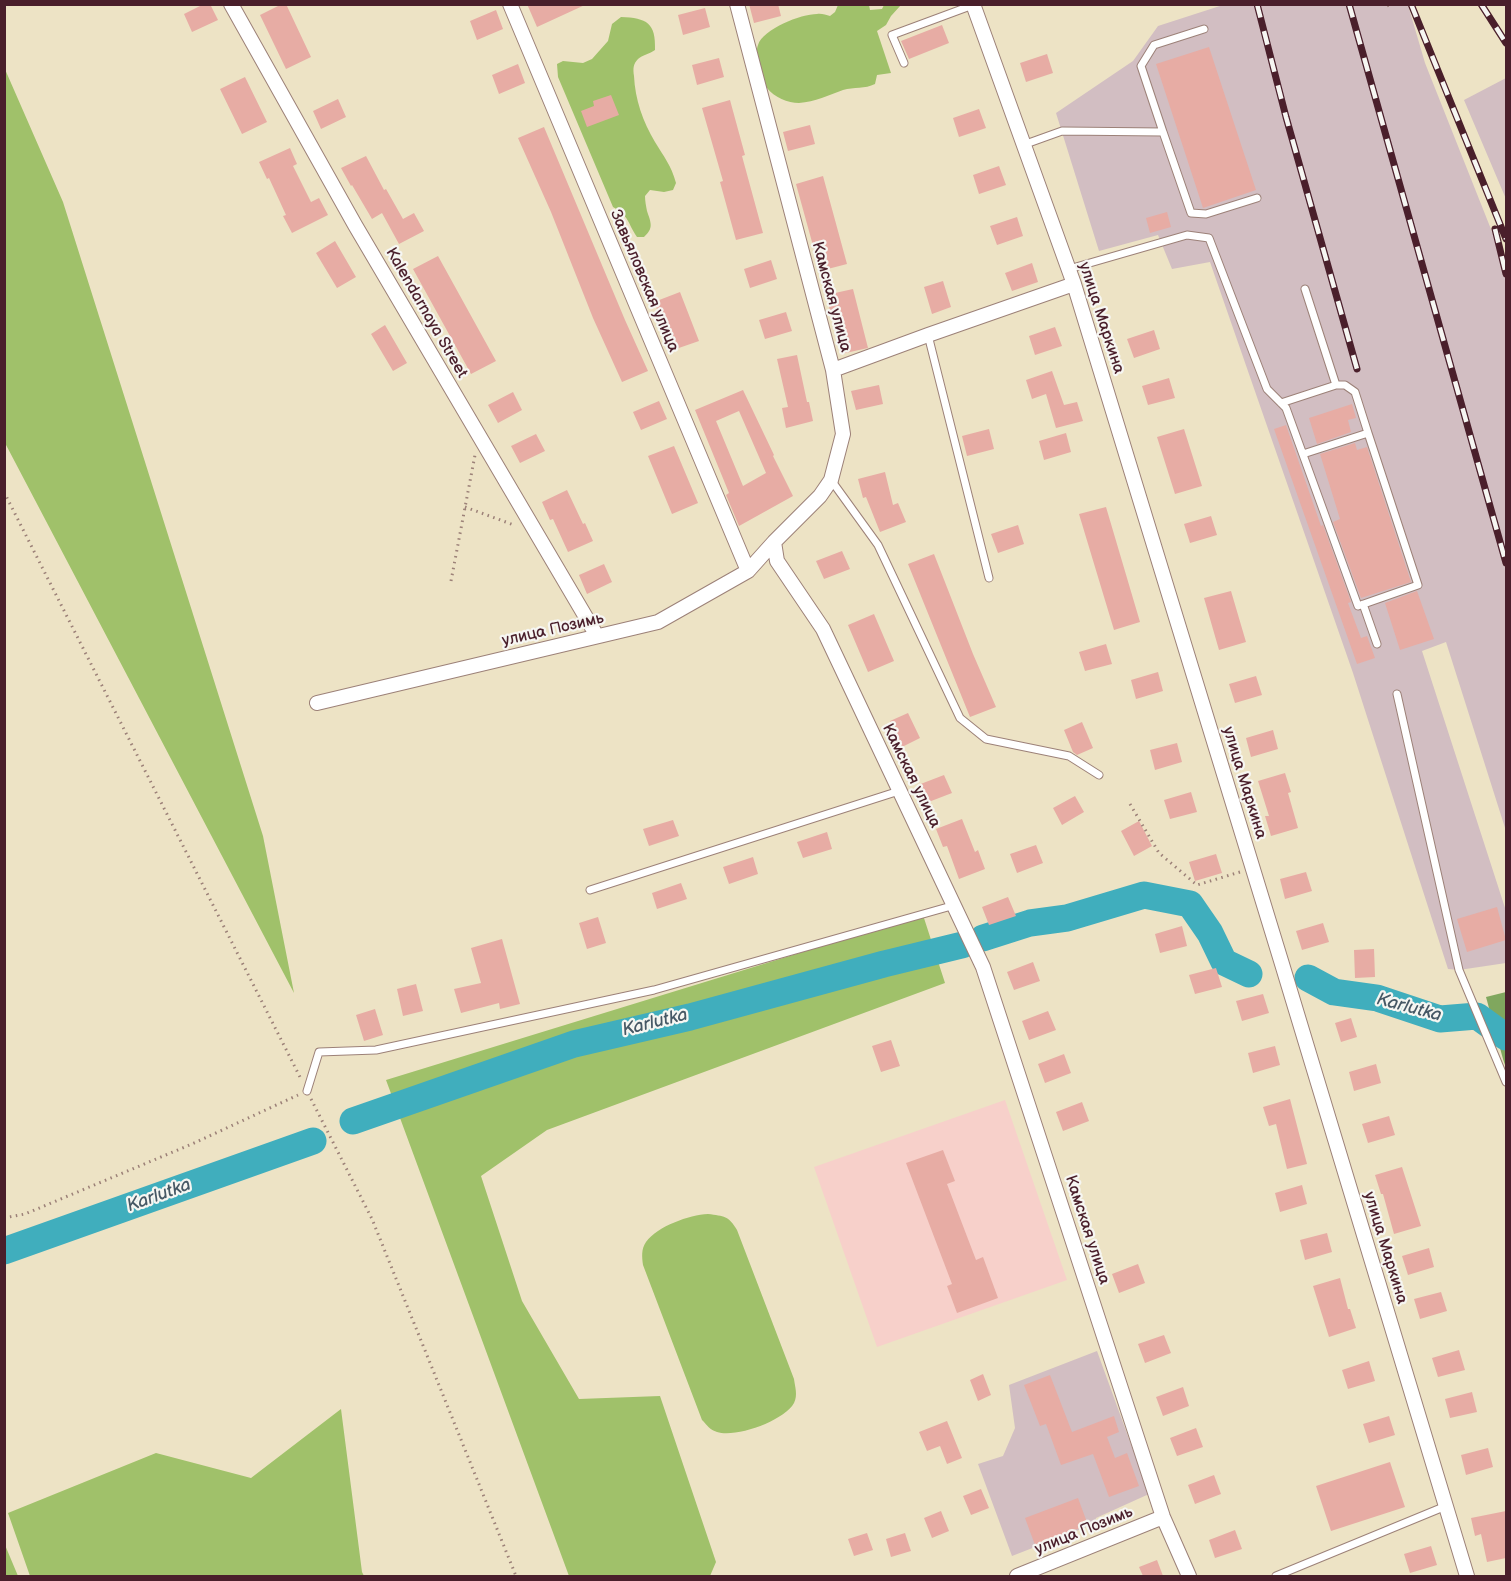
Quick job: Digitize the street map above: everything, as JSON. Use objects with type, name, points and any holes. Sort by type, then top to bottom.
[{"type":"street","name":"Kalendarnaya Street","points":[[231,4],[355,225],[597,636]]},
{"type":"street","name":"Завьяловская улица","points":[[510,4],[748,571]]},
{"type":"street","name":"Камская улица","points":[[737,4],[832,370],[843,434],[831,480],[820,496],[774,542],[777,561],[823,629],[983,967],[1163,1517],[1189,1576]]},
{"type":"street","name":"улица Маркина","points":[[973,5],[1074,284],[1467,1576]]},
{"type":"street","points":[[832,370],[1074,284]]},
{"type":"street","name":"улица Позимь","points":[[317,703],[658,622],[748,571],[774,542]]},
{"type":"street","name":"улица Позимь","points":[[1017,1576],[1163,1517]]},
{"type":"lane","points":[[904,63],[892,35],[973,5]]},
{"type":"lane","points":[[1204,29],[1154,45],[1141,66],[1191,213],[1206,214],[1257,198]]},
{"type":"lane","points":[[1023,145],[1062,131],[1163,132]]},
{"type":"lane","points":[[1068,270],[1186,236],[1209,237],[1267,389],[1281,403],[1287,408],[1358,606],[1418,585],[1355,392],[1345,385],[1336,385],[1281,403]]},
{"type":"lane","points":[[1305,289],[1336,385]]},
{"type":"lane","points":[[928,334],[989,578]]},
{"type":"lane","points":[[1303,454],[1368,434]]},
{"type":"lane","points":[[831,480],[878,545],[960,718],[986,739],[1069,756],[1098,775]]},
{"type":"lane","points":[[1363,604],[1377,644]]},
{"type":"lane","points":[[1397,694],[1459,970],[1506,1082]]},
{"type":"lane","points":[[590,890],[899,791]]},
{"type":"lane","points":[[307,1090],[319,1052],[376,1050],[654,990],[955,905]]},
{"type":"lane","points":[[1276,1576],[1446,1506]]},
{"type":"path","points":[[451,580],[479,436]]},
{"type":"path","points":[[4,492],[372,1219],[516,1576]]},
{"type":"path","points":[[465,507],[536,532]]},
{"type":"path","points":[[1130,804],[1160,853],[1197,885],[1252,868]]},
{"type":"path","points":[[4,1218],[25,1214],[192,1144],[307,1090]]},
{"type":"shaded area","points":[[1223,5],[1408,5],[1425,63],[1506,267],[1506,831],[1446,642],[1422,651],[1506,911],[1506,963],[1459,970],[1448,969],[1353,673],[1210,262],[1172,269],[1158,235],[1099,251],[1056,113],[1133,61],[1158,26]]},
{"type":"shaded area","points":[[1506,78],[1506,199],[1464,100]]},
{"type":"shaded area","points":[[1005,1100],[1067,1280],[877,1347],[814,1167]]},
{"type":"shaded area","points":[[1097,1351],[1149,1494],[1096,1518],[1094,1524],[1012,1556],[978,1464],[1003,1456],[1015,1428],[1009,1385]]},
{"type":"green space","points":[[838,5],[869,5],[870,10],[882,9],[884,5],[901,5],[886,25],[877,31],[891,73],[877,75],[875,84],[871,86],[843,90],[805,102],[790,102],[773,94],[764,84],[758,67],[757,49],[761,39],[775,28],[793,20],[819,14],[830,16]]},
{"type":"green space","points":[[621,17],[643,21],[652,28],[654,34],[655,50],[640,58],[634,65],[635,85],[643,118],[670,166],[676,183],[673,190],[664,192],[650,190],[645,196],[651,225],[644,237],[637,237],[625,217],[613,207],[558,77],[557,64],[563,61],[583,63],[592,59],[608,41],[612,24]]},
{"type":"green space","points":[[4,67],[63,202],[263,836],[294,993],[5,443]]},
{"type":"green space","points":[[923,915],[945,983],[547,1130],[481,1176],[522,1301],[579,1399],[660,1396],[716,1562],[710,1576],[569,1576],[386,1080]]},
{"type":"green space","points":[[1506,992],[1506,1068],[1486,997]]},
{"type":"green space","points":[[708,1214],[726,1218],[737,1230],[794,1379],[796,1391],[794,1403],[789,1410],[759,1427],[736,1433],[715,1431],[702,1420],[643,1265],[643,1247],[651,1236],[674,1222]]},
{"type":"green space","points":[[341,1409],[364,1576],[30,1576],[8,1513],[156,1453],[251,1478]]},
{"type":"green space","points":[[5,1545],[18,1576],[5,1576]]},
{"type":"building","points":[[204,4],[210,4],[218,20],[192,32],[184,14]]},
{"type":"building","points":[[286,4],[311,57],[286,69],[260,15]]},
{"type":"building","points":[[527,4],[587,4],[537,27]]},
{"type":"building","points":[[749,4],[778,4],[781,16],[754,23]]},
{"type":"building","points":[[705,8],[710,27],[683,35],[678,15]]},
{"type":"building","points":[[496,10],[503,29],[477,40],[470,21]]},
{"type":"building","points":[[942,25],[949,43],[909,59],[901,41]]},
{"type":"building","points":[[1209,47],[1256,190],[1203,208],[1156,64]]},
{"type":"building","points":[[1047,54],[1053,73],[1026,82],[1020,63]]},
{"type":"building","points":[[719,58],[724,77],[697,85],[692,65]]},
{"type":"building","points":[[518,64],[525,83],[499,94],[492,75]]},
{"type":"building","points":[[245,77],[267,122],[242,134],[220,89]]},
{"type":"building","points":[[611,95],[619,115],[587,127],[581,111],[594,106],[593,101]]},
{"type":"building","points":[[338,99],[346,117],[321,129],[313,111]]},
{"type":"building","points":[[730,100],[745,155],[742,156],[763,233],[736,240],[720,182],[723,181],[702,108]]},
{"type":"building","points":[[979,109],[986,128],[959,137],[953,118]]},
{"type":"building","points":[[810,125],[815,144],[788,151],[783,132]]},
{"type":"building","points":[[544,127],[648,371],[622,382],[518,138]]},
{"type":"building","points":[[290,148],[297,164],[293,166],[311,202],[319,198],[328,215],[292,233],[269,178],[267,179],[259,162]]},
{"type":"building","points":[[366,156],[403,219],[414,213],[424,231],[399,244],[382,213],[372,219],[341,168]]},
{"type":"building","points":[[999,166],[1006,185],[979,194],[973,175]]},
{"type":"building","points":[[823,176],[847,264],[820,271],[796,184]]},
{"type":"building","points":[[1167,212],[1171,227],[1150,233],[1146,218]]},
{"type":"building","points":[[1017,217],[1023,236],[997,245],[990,226]]},
{"type":"building","points":[[335,241],[356,277],[337,288],[316,253]]},
{"type":"building","points":[[438,256],[496,361],[471,374],[413,269]]},
{"type":"building","points":[[771,260],[777,279],[750,288],[744,269]]},
{"type":"building","points":[[1032,263],[1038,282],[1012,291],[1005,273]]},
{"type":"building","points":[[943,281],[951,307],[932,314],[924,287]]},
{"type":"building","points":[[853,289],[868,348],[841,354],[826,295]]},
{"type":"building","points":[[680,292],[699,341],[673,350],[654,302]]},
{"type":"building","points":[[786,312],[792,331],[765,339],[759,320]]},
{"type":"building","points":[[385,325],[407,363],[393,371],[371,334]]},
{"type":"building","points":[[1055,327],[1062,346],[1035,355],[1029,336]]},
{"type":"building","points":[[1154,330],[1160,349],[1134,358],[1127,339]]},
{"type":"building","points":[[797,355],[813,421],[786,428],[782,408],[788,407],[777,359]]},
{"type":"building","points":[[1052,371],[1064,405],[1077,402],[1083,421],[1056,428],[1046,394],[1032,399],[1026,380]]},
{"type":"building","points":[[1169,378],[1175,398],[1148,405],[1142,386]]},
{"type":"building","points":[[879,385],[883,404],[856,410],[851,391]]},
{"type":"building","points":[[743,390],[793,496],[739,526],[726,495],[729,493],[695,410]],"holes":[[[739,411],[766,473],[743,486],[716,421]]]},
{"type":"building","points":[[513,392],[522,410],[498,423],[488,405]]},
{"type":"building","points":[[659,401],[667,419],[641,430],[633,412]]},
{"type":"building","points":[[1352,404],[1356,418],[1348,420],[1351,432],[1317,444],[1309,418]]},
{"type":"building","points":[[1286,425],[1321,526],[1323,525],[1351,602],[1348,603],[1361,638],[1367,636],[1375,658],[1357,664],[1274,429]]},
{"type":"building","points":[[989,429],[994,449],[967,456],[962,436]]},
{"type":"building","points":[[1184,429],[1202,486],[1175,494],[1157,437]]},
{"type":"building","points":[[1066,433],[1071,452],[1044,460],[1039,441]]},
{"type":"building","points":[[536,434],[545,451],[520,463],[511,446]]},
{"type":"building","points":[[1355,443],[1357,450],[1367,447],[1411,582],[1361,598],[1333,522],[1340,519],[1320,454]]},
{"type":"building","points":[[674,446],[698,503],[672,514],[648,456]]},
{"type":"building","points":[[885,472],[893,505],[898,503],[906,522],[880,532],[866,497],[863,498],[858,479]]},
{"type":"building","points":[[567,490],[593,541],[568,552],[553,519],[550,520],[542,502]]},
{"type":"building","points":[[1106,507],[1140,622],[1114,630],[1079,514]]},
{"type":"building","points":[[1211,516],[1217,535],[1190,543],[1184,524]]},
{"type":"building","points":[[1018,525],[1024,544],[998,553],[991,534]]},
{"type":"building","points":[[842,551],[850,569],[824,579],[816,561]]},
{"type":"building","points":[[934,554],[996,707],[970,717],[908,564]]},
{"type":"building","points":[[604,564],[612,582],[587,594],[579,575]]},
{"type":"building","points":[[1231,591],[1246,642],[1219,650],[1204,598]]},
{"type":"building","points":[[1417,591],[1434,639],[1400,650],[1385,603]]},
{"type":"building","points":[[874,614],[894,661],[868,672],[848,625]]},
{"type":"building","points":[[1106,644],[1112,664],[1085,671],[1079,652]]},
{"type":"building","points":[[1158,672],[1163,691],[1136,699],[1131,680]]},
{"type":"building","points":[[1256,676],[1262,695],[1235,703],[1229,684]]},
{"type":"building","points":[[908,713],[920,738],[902,747],[890,721]]},
{"type":"building","points":[[1082,722],[1093,748],[1077,755],[1073,752],[1064,730]]},
{"type":"building","points":[[1273,730],[1278,749],[1251,757],[1246,738]]},
{"type":"building","points":[[1177,743],[1182,762],[1155,770],[1150,750]]},
{"type":"building","points":[[1285,773],[1298,828],[1271,836],[1265,816],[1269,816],[1258,781]]},
{"type":"building","points":[[944,775],[952,793],[926,803],[918,785]]},
{"type":"building","points":[[1191,792],[1197,812],[1170,819],[1164,800]]},
{"type":"building","points":[[1075,796],[1084,812],[1062,825],[1053,808]]},
{"type":"building","points":[[962,819],[975,852],[978,850],[985,869],[959,879],[947,846],[943,847],[936,829]]},
{"type":"building","points":[[673,820],[679,836],[649,846],[643,829]]},
{"type":"building","points":[[1139,821],[1152,846],[1134,856],[1121,831]]},
{"type":"building","points":[[827,832],[832,849],[803,858],[797,842]]},
{"type":"building","points":[[1036,845],[1043,863],[1017,873],[1010,854]]},
{"type":"building","points":[[1216,854],[1222,873],[1195,881],[1189,862]]},
{"type":"building","points":[[753,857],[758,874],[729,884],[723,867]]},
{"type":"building","points":[[1306,872],[1312,891],[1285,899],[1280,879]]},
{"type":"building","points":[[681,883],[687,899],[657,909],[652,893]]},
{"type":"building","points":[[1008,897],[1016,916],[989,925],[982,907]]},
{"type":"building","points":[[1497,907],[1506,940],[1467,952],[1457,919]]},
{"type":"building","points":[[598,917],[606,943],[587,949],[579,923]]},
{"type":"building","points":[[1323,923],[1329,942],[1302,950],[1296,931]]},
{"type":"building","points":[[1182,926],[1187,946],[1160,953],[1155,934]]},
{"type":"building","points":[[502,939],[520,1004],[500,1009],[499,1003],[461,1013],[454,989],[481,983],[471,948]]},
{"type":"building","points":[[1374,949],[1375,977],[1355,978],[1354,950]]},
{"type":"building","points":[[1033,962],[1040,981],[1014,990],[1007,972]]},
{"type":"building","points":[[1216,968],[1222,987],[1195,994],[1189,975]]},
{"type":"building","points":[[416,984],[423,1011],[403,1016],[397,989]]},
{"type":"building","points":[[1263,994],[1269,1013],[1242,1021],[1236,1001]]},
{"type":"building","points":[[375,1009],[383,1035],[364,1041],[356,1015]]},
{"type":"building","points":[[1048,1011],[1056,1030],[1029,1040],[1022,1021]]},
{"type":"building","points":[[1351,1018],[1357,1037],[1341,1042],[1335,1023]]},
{"type":"building","points":[[891,1040],[900,1066],[881,1072],[872,1046]]},
{"type":"building","points":[[1275,1046],[1280,1065],[1253,1073],[1248,1053]]},
{"type":"building","points":[[1064,1054],[1071,1073],[1045,1083],[1038,1064]]},
{"type":"building","points":[[1376,1064],[1381,1083],[1354,1091],[1349,1072]]},
{"type":"building","points":[[1290,1099],[1307,1164],[1287,1169],[1276,1124],[1269,1126],[1263,1107]]},
{"type":"building","points":[[1082,1102],[1089,1121],[1063,1131],[1056,1112]]},
{"type":"building","points":[[1389,1116],[1395,1135],[1368,1143],[1362,1124]]},
{"type":"building","points":[[943,1150],[955,1181],[947,1184],[976,1260],[983,1257],[998,1298],[957,1313],[947,1286],[952,1284],[906,1163]]},
{"type":"building","points":[[1402,1167],[1421,1226],[1394,1234],[1375,1175]]},
{"type":"building","points":[[1302,1185],[1307,1204],[1280,1212],[1275,1193]]},
{"type":"building","points":[[1327,1233],[1332,1252],[1305,1260],[1300,1240]]},
{"type":"building","points":[[1429,1248],[1434,1267],[1408,1275],[1402,1256]]},
{"type":"building","points":[[1138,1264],[1145,1283],[1119,1293],[1112,1274]]},
{"type":"building","points":[[1340,1278],[1348,1309],[1350,1309],[1356,1328],[1329,1337],[1313,1286]]},
{"type":"building","points":[[1441,1292],[1447,1311],[1420,1319],[1414,1299]]},
{"type":"building","points":[[1164,1335],[1171,1353],[1145,1363],[1138,1344]]},
{"type":"building","points":[[1459,1350],[1465,1370],[1438,1377],[1432,1358]]},
{"type":"building","points":[[1369,1361],[1375,1381],[1348,1389],[1342,1370]]},
{"type":"building","points":[[983,1374],[991,1395],[978,1401],[970,1380]]},
{"type":"building","points":[[1050,1375],[1072,1432],[1114,1416],[1119,1432],[1107,1437],[1115,1458],[1127,1453],[1139,1486],[1109,1497],[1093,1454],[1061,1465],[1046,1424],[1040,1426],[1024,1385]]},
{"type":"building","points":[[1183,1387],[1189,1406],[1163,1416],[1156,1397]]},
{"type":"building","points":[[1472,1392],[1477,1412],[1450,1418],[1445,1399]]},
{"type":"building","points":[[1389,1416],[1395,1435],[1369,1443],[1363,1424]]},
{"type":"building","points":[[947,1421],[962,1458],[947,1464],[940,1446],[927,1451],[919,1432]]},
{"type":"building","points":[[1196,1428],[1203,1447],[1177,1456],[1170,1438]]},
{"type":"building","points":[[1488,1448],[1493,1467],[1466,1475],[1461,1455]]},
{"type":"building","points":[[1390,1462],[1405,1507],[1331,1531],[1316,1486]]},
{"type":"building","points":[[1214,1475],[1221,1494],[1195,1504],[1188,1485]]},
{"type":"building","points":[[981,1489],[989,1508],[971,1515],[963,1496]]},
{"type":"building","points":[[1078,1498],[1088,1525],[1035,1545],[1025,1518]]},
{"type":"building","points":[[941,1511],[949,1531],[932,1538],[924,1518]]},
{"type":"building","points":[[1506,1511],[1506,1558],[1487,1562],[1481,1534],[1475,1536],[1471,1518]]},
{"type":"building","points":[[1235,1530],[1242,1549],[1215,1558],[1209,1540]]},
{"type":"building","points":[[867,1533],[873,1550],[854,1556],[848,1539]]},
{"type":"building","points":[[905,1533],[911,1551],[891,1557],[886,1539]]},
{"type":"building","points":[[1431,1546],[1437,1565],[1410,1573],[1404,1554]]},
{"type":"building","points":[[1157,1560],[1163,1576],[1143,1576],[1139,1567]]},
{"type":"waterway","name":"Karlutka","points":[[983,938],[1030,923],[1067,918],[1144,895],[1190,904],[1210,933],[1224,962],[1249,974]]},
{"type":"waterway","name":"Karlutka","points":[[353,1121],[574,1044],[690,1017],[962,945]]},
{"type":"waterway","name":"Karlutka","points":[[1308,978],[1334,992],[1377,998],[1440,1019],[1477,1016],[1506,1037]]},
{"type":"waterway","name":"Karlutka","points":[[4,1251],[313,1141]]},
{"type":"railway","points":[[1257,4],[1286,117],[1357,369]]},
{"type":"railway","points":[[1349,4],[1506,563]]},
{"type":"railway","points":[[1411,4],[1506,239]]},
{"type":"railway","points":[[1481,4],[1506,43]]},
{"type":"railway","points":[[1495,229],[1506,274]]}]
